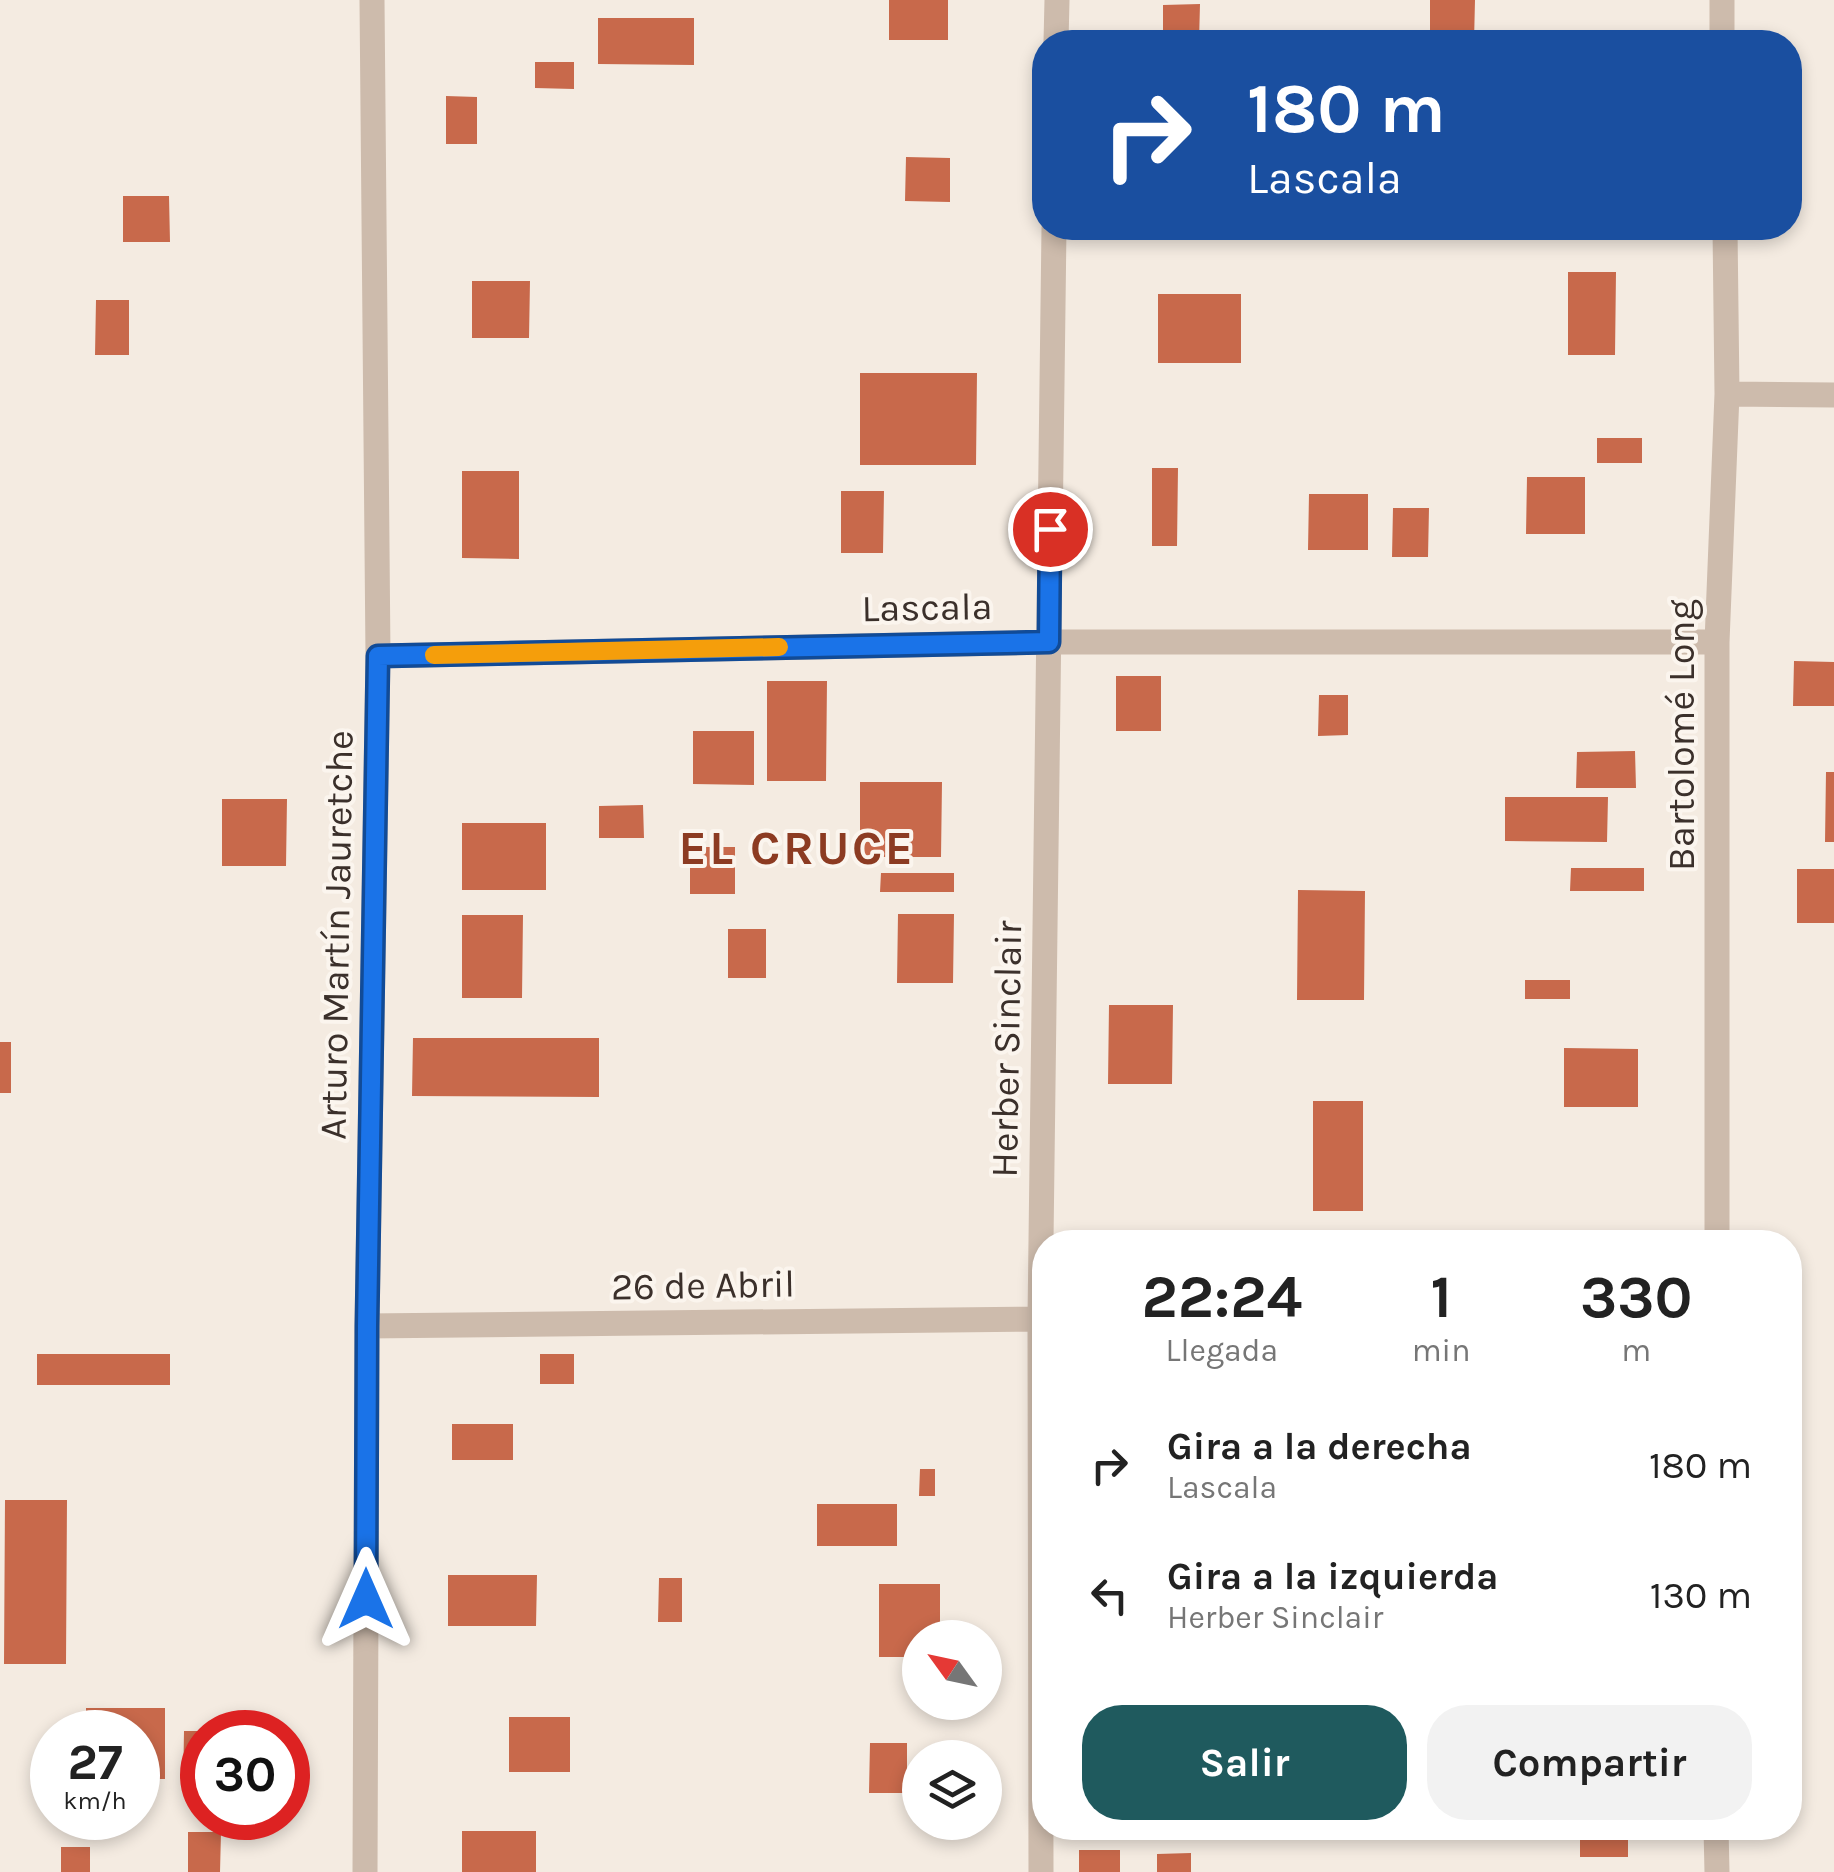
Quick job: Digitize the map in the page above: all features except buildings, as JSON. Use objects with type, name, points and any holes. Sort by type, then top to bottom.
[{"type":"street","name":"Arturo Martín Jauretche","points":[[365,1872],[367,1326],[378,656],[372,0]]},
{"type":"street","points":[[1056,30],[1057,0]]},
{"type":"street","points":[[1722,0],[1722,30]]},
{"type":"street","name":"Herber Sinclair","points":[[1041,1230],[1054,240]]},
{"type":"street","name":"Bartolomé Long","points":[[1717,1230],[1717,642],[1727,394],[1725,240]]},
{"type":"street","points":[[1727,394],[1834,395]]},
{"type":"street","name":"Lascala","points":[[378,656],[1049,642],[1717,642]]},
{"type":"street","name":"26 de Abril","points":[[367,1326],[1032,1319]]},
{"type":"street","name":"Herber Sinclair","points":[[1042,1840],[1042,1872]]},
{"type":"street","points":[[1716,1840],[1716,1872]]},
{"type":"slow traffic","points":[[434,655],[779,647]]},
{"type":"district","name":"EL CRUCE","points":[[797,847]]},
{"type":"route","points":[[366,1599],[378,656],[1049,642],[1050,529]]}]
